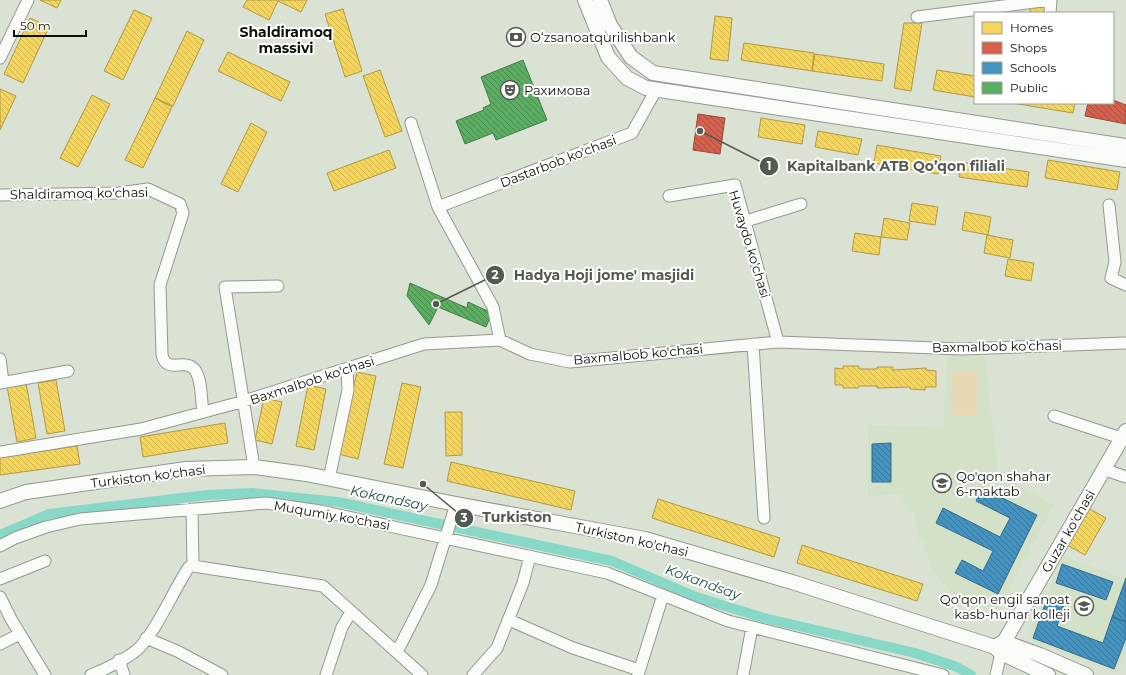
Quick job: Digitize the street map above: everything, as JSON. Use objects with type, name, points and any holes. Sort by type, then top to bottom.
[{"type":"main road","points":[[585,0],[608,57],[627,78],[646,88],[1126,160]]},
{"type":"main road","points":[[600,0],[610,25],[631,57],[653,73],[1126,146]]},
{"type":"main road","name":"Guzar ko'chasi","points":[[1000,647],[1124,434]]},
{"type":"main road","name":"Turkiston ko'chasi","points":[[0,501],[26,492],[186,469],[254,467],[329,479],[454,511],[645,539],[792,582],[1000,647],[1040,655],[1086,675]]},
{"type":"main road","name":"Turkiston ko'chasi","points":[[1000,647],[1048,675]]},
{"type":"street","points":[[0,58],[28,0]]},
{"type":"street","points":[[917,16],[1050,0],[1050,12]]},
{"type":"street","name":"Dastarbob ko'chasi","points":[[438,207],[632,133],[656,90]]},
{"type":"street","points":[[411,123],[438,207],[493,307],[500,340]]},
{"type":"street","name":"Huvaydo ko'chasi","points":[[670,196],[735,185],[778,342]]},
{"type":"street","name":"Shaldiramoq ko'chasi","points":[[0,195],[119,193],[148,189],[180,204],[182,212],[160,285],[162,355],[164,362],[167,364],[186,365],[193,368],[197,374],[203,412]]},
{"type":"street","points":[[746,221],[801,204]]},
{"type":"street","points":[[1109,205],[1115,262],[1111,278],[1126,285]]},
{"type":"street","points":[[254,467],[245,401],[225,287],[278,286]]},
{"type":"street","name":"Baxmalbob ko'chasi","points":[[0,452],[141,429],[245,401],[424,344],[500,340],[530,354],[570,362],[778,342],[962,349],[1126,343]]},
{"type":"street","points":[[753,344],[764,518]]},
{"type":"street","points":[[0,360],[2,382],[68,371]]},
{"type":"street","points":[[329,479],[348,390],[347,369]]},
{"type":"street","points":[[1054,416],[1124,434]]},
{"type":"street","points":[[1103,469],[1126,476]]},
{"type":"street","name":"Muqumiy ko'chasi","points":[[0,546],[15,538],[80,519],[266,503],[320,510],[607,573],[728,621],[943,675]]},
{"type":"street","points":[[192,509],[193,566]]},
{"type":"street","points":[[397,652],[431,585],[454,511]]},
{"type":"street","points":[[473,675],[497,648],[523,582],[530,556]]},
{"type":"street","points":[[0,579],[45,561]]},
{"type":"street","points":[[91,675],[137,650],[146,638],[189,567],[193,566],[323,586],[397,652],[418,674]]},
{"type":"street","points":[[509,620],[573,648],[638,672],[663,595]]},
{"type":"street","points":[[0,597],[45,675]]},
{"type":"street","points":[[326,675],[342,627],[351,612]]},
{"type":"street","points":[[743,675],[752,627]]},
{"type":"street","points":[[0,644],[20,634]]},
{"type":"street","points":[[146,638],[177,651],[222,675]]},
{"type":"street","points":[[996,675],[1000,647]]},
{"type":"street","points":[[119,660],[124,675]]},
{"type":"shaded area","name":"Qo'qon shahar 6-maktab","points":[[947,355],[985,356],[998,472],[1054,505],[995,614],[951,592],[931,570],[928,553],[925,553],[923,541],[919,541],[914,511],[906,512],[902,494],[868,496],[868,425],[943,428]]},
{"type":"shaded area","points":[[952,370],[977,371],[977,415],[952,415]]},
{"type":"shaded area","name":"Qo'qon engil sanoat kasb-hunar kolleji","points":[[1064,556],[1123,578],[1126,570],[1126,653],[1118,674],[1032,641],[1029,633]]},
{"type":"building: Homes","points":[[40,0],[61,0],[57,8]]},
{"type":"building: Homes","points":[[247,0],[307,0],[301,12],[278,1],[269,20],[243,7]]},
{"type":"building: Homes","points":[[1030,6],[1045,7],[1044,12],[1030,12]]},
{"type":"building: Homes","points":[[343,9],[362,71],[345,77],[325,14]]},
{"type":"building: Homes","points":[[134,10],[152,18],[123,80],[104,71]]},
{"type":"building: Homes","points":[[715,16],[732,18],[728,61],[710,59]]},
{"type":"building: Homes","points":[[30,18],[49,27],[23,83],[4,74]]},
{"type":"building: Homes","points":[[904,23],[922,23],[911,91],[894,88]]},
{"type":"building: Homes","points":[[187,31],[204,40],[173,106],[155,98]]},
{"type":"building: Homes","points":[[744,43],[814,53],[812,71],[741,60]]},
{"type":"building: Homes","points":[[228,52],[290,82],[281,101],[218,71]]},
{"type":"building: Homes","points":[[815,54],[884,64],[882,81],[812,71]]},
{"type":"building: Homes","points":[[380,70],[402,131],[385,137],[363,76]]},
{"type":"building: Homes","points":[[937,70],[974,76],[974,97],[933,90]]},
{"type":"building: Homes","points":[[0,89],[16,96],[0,130]]},
{"type":"building: Homes","points":[[92,95],[110,104],[78,167],[60,158]]},
{"type":"building: Homes","points":[[155,98],[172,107],[143,168],[125,160]]},
{"type":"building: Homes","points":[[1018,104],[1075,104],[1073,113]]},
{"type":"building: Homes","points":[[761,118],[805,125],[802,144],[758,137]]},
{"type":"building: Homes","points":[[251,123],[267,132],[238,192],[221,184]]},
{"type":"building: Homes","points":[[818,131],[862,139],[858,155],[815,147]]},
{"type":"building: Homes","points":[[877,145],[941,156],[938,174],[874,163]]},
{"type":"building: Homes","points":[[389,150],[396,168],[334,191],[327,173]]},
{"type":"building: Homes","points":[[1048,160],[1120,172],[1117,190],[1045,178]]},
{"type":"building: Homes","points":[[961,162],[1029,172],[1027,187],[959,177]]},
{"type":"building: Homes","points":[[912,203],[938,207],[935,225],[909,221]]},
{"type":"building: Homes","points":[[965,212],[991,217],[988,235],[962,230]]},
{"type":"building: Homes","points":[[884,218],[910,223],[907,240],[881,237]]},
{"type":"building: Homes","points":[[855,233],[881,237],[879,255],[852,251]]},
{"type":"building: Homes","points":[[987,235],[1013,240],[1010,258],[984,253]]},
{"type":"building: Homes","points":[[1008,259],[1034,263],[1031,281],[1005,276]]},
{"type":"building: Homes","points":[[843,366],[859,366],[859,369],[893,367],[893,370],[926,368],[926,370],[936,371],[936,387],[925,387],[925,390],[910,389],[910,387],[877,388],[877,386],[843,388],[843,385],[835,385],[835,368],[843,369]]},
{"type":"building: Homes","points":[[357,372],[376,376],[358,459],[338,454]]},
{"type":"building: Homes","points":[[56,380],[65,431],[47,434],[38,383]]},
{"type":"building: Homes","points":[[26,383],[36,438],[17,442],[7,386]]},
{"type":"building: Homes","points":[[402,383],[421,387],[403,468],[384,464]]},
{"type":"building: Homes","points":[[308,385],[326,389],[314,450],[296,446]]},
{"type":"building: Homes","points":[[264,398],[282,402],[272,444],[255,440]]},
{"type":"building: Homes","points":[[445,412],[462,412],[462,455],[446,456]]},
{"type":"building: Homes","points":[[225,423],[228,443],[143,457],[140,437]]},
{"type":"building: Homes","points":[[77,446],[80,464],[0,475],[0,457]]},
{"type":"building: Homes","points":[[451,462],[575,491],[571,510],[447,481]]},
{"type":"building: Homes","points":[[658,499],[780,538],[774,557],[652,518]]},
{"type":"building: Homes","points":[[1088,508],[1106,518],[1085,555],[1067,545]]},
{"type":"building: Homes","points":[[802,545],[923,584],[917,601],[797,563]]},
{"type":"building: Shops","points":[[1114,100],[1126,105],[1126,124],[1085,116],[1088,104],[1114,104]]},
{"type":"building: Shops","points":[[698,114],[725,118],[720,154],[693,150]]},
{"type":"building: Schools","points":[[891,443],[891,482],[872,482],[872,444]]},
{"type":"building: Schools","points":[[982,488],[1037,515],[998,594],[955,573],[962,560],[983,571],[993,551],[936,523],[943,508],[1000,537],[1010,518],[976,501]]},
{"type":"building: Schools","points":[[1062,564],[1113,582],[1106,600],[1056,583]]},
{"type":"building: Schools","points":[[1126,578],[1126,622],[1112,617]]},
{"type":"building: Schools","points":[[1047,599],[1064,606],[1057,626],[1103,643],[1112,617],[1126,622],[1126,638],[1114,669],[1033,638]]},
{"type":"building: Public","name":"Рахимова","points":[[523,60],[547,120],[496,140],[493,133],[465,144],[456,121],[484,110],[483,108],[491,104],[481,77]]},
{"type":"building: Public","points":[[410,283],[467,308],[468,302],[492,313],[486,327],[438,307],[429,325],[407,296]]},
{"type":"waterway","name":"Kokandsay","points":[[0,535],[49,514],[207,495],[252,493],[338,502],[612,561],[696,597],[764,618],[915,653],[957,667],[971,675]]},
{"type":"place","name":"Oʻzsanoatqurilishbank","points":[[516,37]]},
{"type":"place","name":"Рахимова","points":[[510,90]]},
{"type":"place","name":"Kapitalbank ATB Qo’qon filiali","points":[[700,131]]},
{"type":"place","name":"Hadya Hoji jome' masjidi","points":[[436,304]]},
{"type":"place","name":"Qo'qon shahar 6-maktab","points":[[942,483]]},
{"type":"place","name":"Turkiston","points":[[423,484]]},
{"type":"place","name":"Qo'qon engil sanoat kasb-hunar kolleji","points":[[1084,606]]},
{"type":"district","name":"Shaldiramoq massivi","points":[[286,40]]}]
